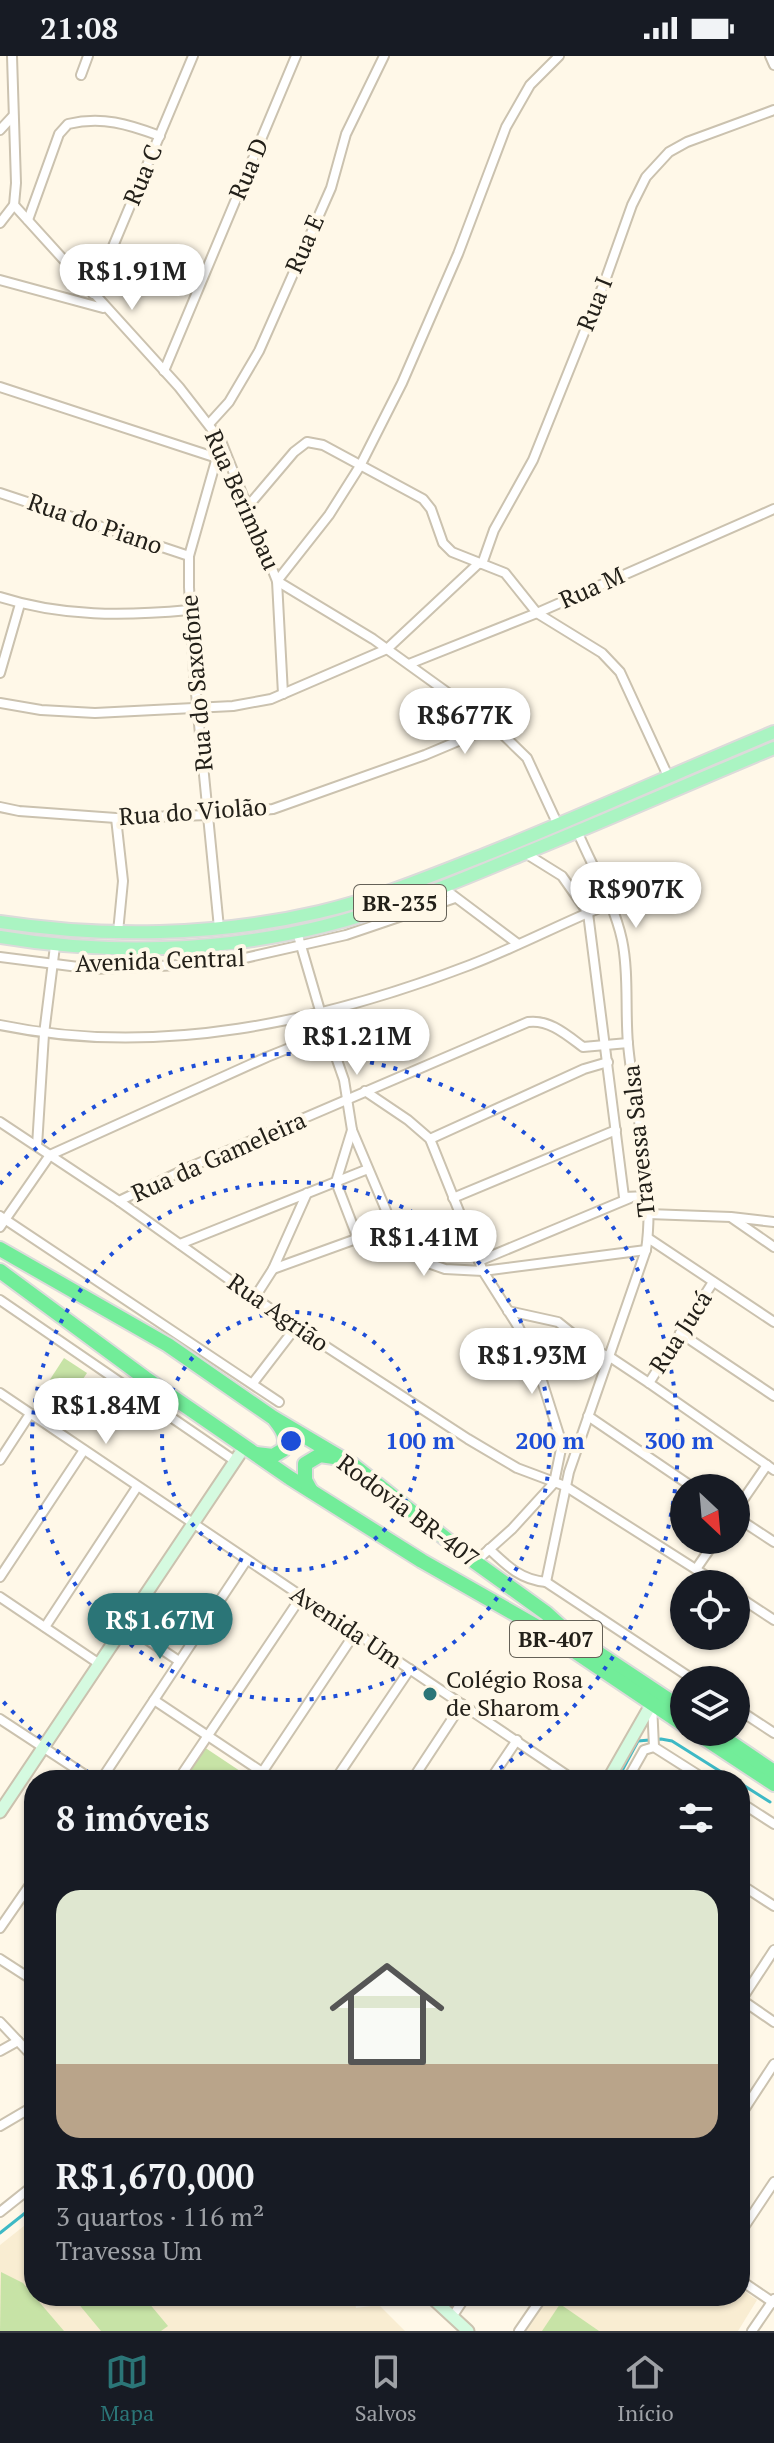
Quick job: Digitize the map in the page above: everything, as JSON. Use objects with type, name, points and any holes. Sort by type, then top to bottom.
[{"type":"highway","name":"Rodovia BR-407","points":[[0,1249],[168,1345],[272,1417],[353,1465],[568,1633],[670,1701]]},
{"type":"highway","name":"Rodovia BR-407","points":[[0,1271],[145,1378],[311,1491],[422,1561],[543,1630],[670,1715]]},
{"type":"highway","points":[[255,1453],[273,1456],[283,1450],[286,1442],[284,1435],[272,1417]]},
{"type":"highway","points":[[311,1491],[303,1469],[310,1459],[326,1455],[353,1465]]},
{"type":"highway","points":[[716,1746],[774,1784]]},
{"type":"highway","points":[[736,1746],[774,1772]]},
{"type":"main road","name":"BR-235","points":[[0,922],[56,930],[118,932],[219,928],[323,911],[447,870],[774,732]]},
{"type":"main road","name":"BR-235","points":[[0,937],[55,946],[144,947],[298,938],[327,925],[442,887],[578,833],[774,748]]},
{"type":"main road","points":[[323,911],[327,925]]},
{"type":"street","points":[[0,223],[14,205],[16,183],[12,56]]},
{"type":"street","points":[[81,75],[88,56]]},
{"type":"street","name":"Rua C","points":[[93,294],[193,56]]},
{"type":"street","name":"Rua D","points":[[164,371],[296,56]]},
{"type":"street","name":"Rua E","points":[[209,424],[234,394],[259,351],[331,188],[346,134],[384,56]]},
{"type":"street","points":[[277,581],[329,515],[360,466],[402,383],[446,283],[506,127],[530,85],[559,56]]},
{"type":"street","points":[[770,56],[774,65]]},
{"type":"street","name":"Rua I","points":[[480,563],[509,499],[533,460],[632,205],[646,177],[669,152],[687,142],[774,110]]},
{"type":"street","points":[[0,130],[13,116]]},
{"type":"street","points":[[28,220],[59,134],[68,124],[108,119],[160,136]]},
{"type":"street","name":"Rua Berimbau","points":[[14,205],[164,371],[221,441],[277,581],[283,694]]},
{"type":"street","points":[[0,280],[106,309]]},
{"type":"street","points":[[0,387],[217,458]]},
{"type":"street","name":"Rua do Saxofone","points":[[219,928],[189,610],[189,556],[221,441]]},
{"type":"street","points":[[249,505],[294,452],[307,442],[323,445],[423,499],[431,509],[443,543],[452,552],[505,573],[537,613],[602,653],[620,672],[668,776]]},
{"type":"street","name":"Rua do Piano","points":[[0,493],[189,556]]},
{"type":"street","name":"Rua M","points":[[409,664],[537,613],[774,509]]},
{"type":"street","points":[[0,703],[41,710],[95,713],[254,703],[283,694],[387,649],[480,563]]},
{"type":"street","name":"Rua Berimbau","points":[[277,581],[387,649],[494,726],[527,758],[558,825]]},
{"type":"street","points":[[0,597],[20,604],[91,614],[189,610]]},
{"type":"street","points":[[0,673],[20,604]]},
{"type":"street","name":"Rua do Violão","points":[[0,807],[116,818],[273,809],[425,755],[494,726]]},
{"type":"street","points":[[116,818],[123,881],[118,932]]},
{"type":"street","name":"Travessa Salsa","points":[[546,1582],[561,1519],[565,1486],[648,1238],[648,1196],[628,1043],[622,942],[578,833]]},
{"type":"street","points":[[525,853],[562,876],[588,913]]},
{"type":"street","points":[[442,887],[518,944]]},
{"type":"street","name":"Avenida Central","points":[[0,957],[94,969],[223,963],[263,956],[298,938],[346,935],[455,898]]},
{"type":"street","points":[[0,1025],[44,1034],[147,1038],[226,1031],[321,1014],[410,986],[609,904]]},
{"type":"street","name":"Travessa Salsa","points":[[588,913],[616,1130],[628,1197]]},
{"type":"street","points":[[298,938],[344,1080],[352,1130],[395,1225],[428,1263],[458,1271],[483,1271],[646,1250]]},
{"type":"street","points":[[37,1146],[44,1034],[55,946]]},
{"type":"street","name":"Rua da Gameleira","points":[[119,1201],[190,1167],[528,1022],[539,1020],[583,1047],[628,1043]]},
{"type":"street","points":[[279,1402],[2,1221],[50,1155],[327,1033]]},
{"type":"street","name":"Travessa Salsa","points":[[430,1139],[584,1069],[608,1062]]},
{"type":"street","points":[[365,1091],[430,1139],[483,1271],[537,1365],[562,1444],[554,1483],[521,1520],[475,1562]]},
{"type":"street","name":"Rua Agrião","points":[[0,1122],[119,1201],[296,1327],[468,1439],[517,1468],[565,1486],[696,1569]]},
{"type":"street","points":[[352,1130],[336,1182],[358,1239]]},
{"type":"street","points":[[453,1198],[616,1130]]},
{"type":"street","points":[[180,1244],[368,1169]]},
{"type":"street","points":[[255,1297],[273,1269],[307,1193]]},
{"type":"street","points":[[479,1261],[628,1197],[648,1196]]},
{"type":"street","points":[[648,1214],[774,1222]]},
{"type":"street","points":[[731,1217],[774,1247]]},
{"type":"street","points":[[273,1269],[395,1225]]},
{"type":"street","points":[[648,1238],[774,1322]]},
{"type":"street","name":"Rua Jucá","points":[[649,1383],[713,1282]]},
{"type":"street","points":[[0,1300],[237,1458],[29,1770]]},
{"type":"street","points":[[508,1311],[558,1322],[593,1350],[610,1357],[770,1468],[750,1493]]},
{"type":"street","points":[[253,1383],[296,1327]]},
{"type":"street","points":[[680,1333],[774,1396]]},
{"type":"street","name":"Avenida Um","points":[[0,1393],[558,1770]]},
{"type":"street","points":[[0,1460],[30,1414]]},
{"type":"street","points":[[588,1416],[673,1474]]},
{"type":"street","points":[[0,1577],[84,1450]]},
{"type":"street","points":[[45,1627],[137,1487]]},
{"type":"street","points":[[750,1526],[774,1542]]},
{"type":"street","points":[[489,1549],[515,1573],[533,1581],[546,1582],[673,1666]]},
{"type":"street","points":[[696,1569],[706,1554]]},
{"type":"street","points":[[108,1770],[246,1561]]},
{"type":"street","points":[[0,1597],[98,1663]]},
{"type":"street","points":[[185,1770],[301,1597]]},
{"type":"street","points":[[750,1604],[774,1620]]},
{"type":"street","points":[[125,1625],[179,1661]]},
{"type":"street","points":[[263,1770],[355,1633]]},
{"type":"street","points":[[342,1770],[410,1669]]},
{"type":"street","points":[[154,1700],[251,1770]]},
{"type":"street","points":[[652,1703],[654,1747]]},
{"type":"street","points":[[614,1770],[652,1703]]},
{"type":"street","points":[[419,1770],[462,1704]]},
{"type":"street","points":[[750,1717],[774,1733]]},
{"type":"street","points":[[0,1719],[78,1770]]},
{"type":"street","points":[[497,1770],[517,1740]]},
{"type":"street","points":[[633,1770],[644,1750],[654,1747],[690,1770]]},
{"type":"street","points":[[0,1812],[24,1777]]},
{"type":"street","points":[[750,1808],[774,1824]]},
{"type":"street","points":[[750,1890],[774,1906]]},
{"type":"street","points":[[0,1928],[24,1893]]},
{"type":"street","points":[[750,1987],[774,1950]]},
{"type":"street","points":[[0,1959],[24,1975]]},
{"type":"street","points":[[750,2007],[774,2022]]},
{"type":"street","points":[[0,2022],[24,2047]]},
{"type":"street","points":[[0,2051],[18,2041]]},
{"type":"street","points":[[750,2101],[774,2064]]},
{"type":"street","points":[[0,2126],[24,2112]]},
{"type":"street","points":[[750,2218],[774,2182]]},
{"type":"street","points":[[0,2197],[3,2210],[24,2193]]},
{"type":"street","points":[[750,2286],[773,2301],[752,2331]]},
{"type":"street","points":[[440,2306],[468,2331]]},
{"type":"street","points":[[452,2317],[459,2306]]},
{"type":"street","points":[[519,2331],[536,2306]]},
{"type":"shaded area","points":[[24,2226],[24,2306],[380,2306],[405,2331],[0,2331],[0,2245]]},
{"type":"shaded area","points":[[750,2295],[757,2300],[738,2331],[523,2331],[539,2306],[750,2306]]},
{"type":"green space","points":[[64,1358],[87,1373],[58,1416],[36,1401]]},
{"type":"green space","points":[[204,1747],[238,1770],[189,1770]]},
{"type":"green space","points":[[1,2272],[24,2284],[24,2306],[43,2306],[64,2331],[0,2331]]},
{"type":"green space","points":[[80,2306],[151,2306],[168,2326],[161,2331],[101,2331]]},
{"type":"green space","points":[[559,2306],[563,2306],[599,2331],[542,2331]]},
{"type":"waterway","points":[[622,1770],[638,1741],[661,1739],[672,1741],[718,1770]]},
{"type":"waterway","points":[[750,1789],[770,1802]]},
{"type":"waterway","points":[[0,2233],[24,2214]]},
{"type":"place","name":"Colégio Rosa de Sharom","points":[[430,1694]]}]
